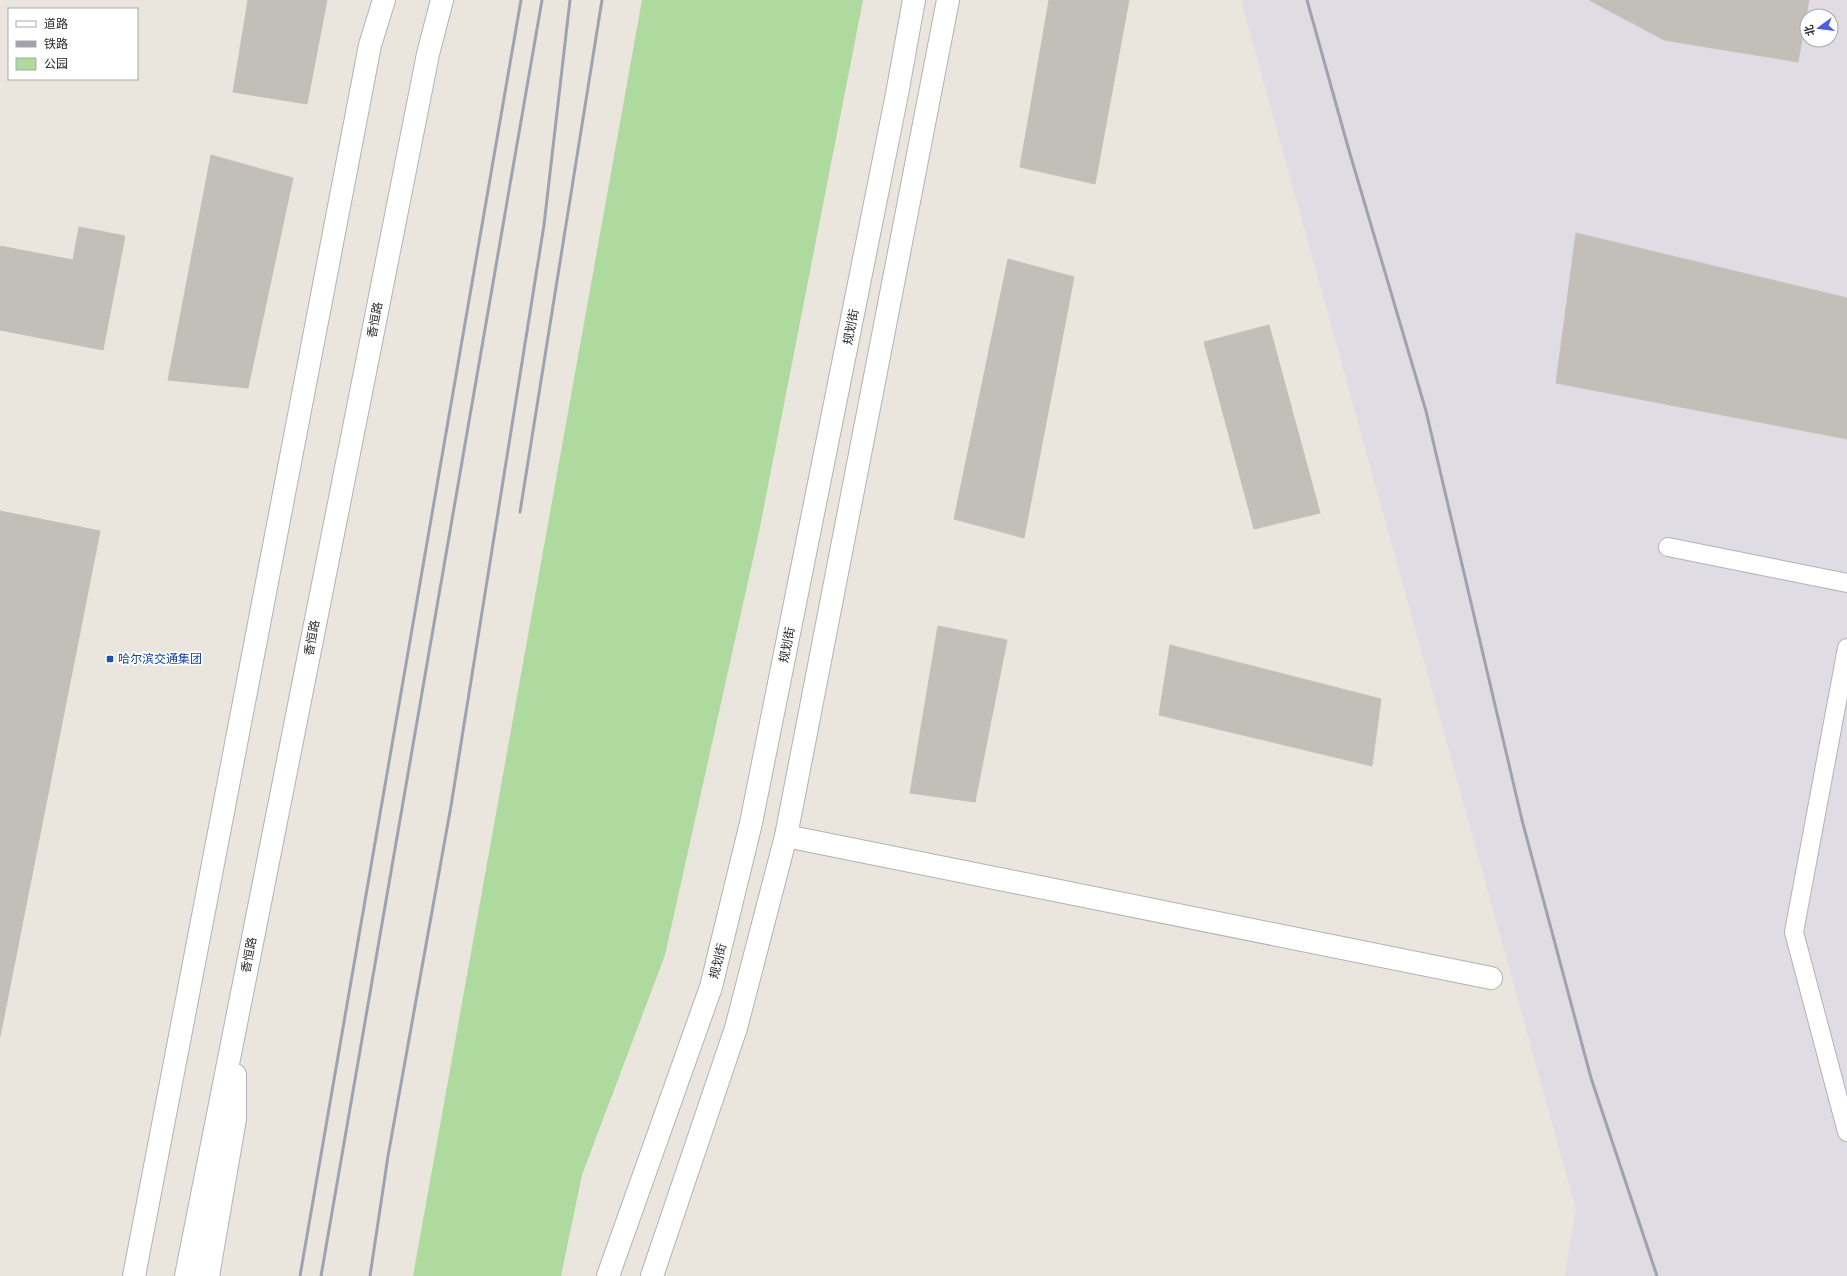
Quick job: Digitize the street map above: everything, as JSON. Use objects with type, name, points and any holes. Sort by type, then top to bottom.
[{"type":"main road","points":[[134,1276],[370,45],[384,0]]},
{"type":"main road","name":"香恒路","points":[[186,1276],[426,62],[442,0]]},
{"type":"main road","name":"规划街","points":[[608,1276],[711,987],[751,823],[897,94],[914,0]]},
{"type":"main road","points":[[652,1276],[736,1028],[786,836],[948,0]]},
{"type":"main road","points":[[786,836],[1490,978]]},
{"type":"main road","points":[[208,1276],[235,1119],[236,1022]]},
{"type":"lane","points":[[1668,547],[1847,583]]},
{"type":"lane","points":[[1847,648],[1794,932],[1847,1132]]},
{"type":"shaded area","points":[[1241,0],[1847,0],[1847,1276],[1565,1276],[1576,1209]]},
{"type":"green space","points":[[642,0],[863,0],[759,532],[665,955],[582,1175],[561,1276],[413,1276]]},
{"type":"building","points":[[248,0],[327,0],[307,104],[233,92]]},
{"type":"building","points":[[1049,0],[1129,0],[1095,184],[1020,167]]},
{"type":"building","points":[[1589,0],[1809,0],[1808,8],[1799,8],[1799,48],[1800,48],[1798,62],[1664,40]]},
{"type":"building","points":[[211,155],[293,178],[248,388],[168,380]]},
{"type":"building","points":[[79,227],[125,236],[103,350],[0,330],[0,246],[73,260]]},
{"type":"building","points":[[1576,233],[1847,298],[1847,439],[1556,383]]},
{"type":"building","points":[[1008,259],[1074,277],[1024,538],[954,519]]},
{"type":"building","points":[[1269,325],[1320,513],[1254,529],[1204,342]]},
{"type":"building","points":[[0,511],[100,531],[0,1037]]},
{"type":"building","points":[[938,626],[1007,640],[975,802],[910,793]]},
{"type":"building","points":[[1170,645],[1381,699],[1372,766],[1159,715]]},
{"type":"railway","points":[[300,1276],[521,0]]},
{"type":"railway","points":[[321,1276],[542,0]]},
{"type":"railway","points":[[370,1276],[388,1156],[451,806],[544,225],[570,0]]},
{"type":"railway","points":[[520,512],[602,0]]},
{"type":"railway","points":[[1307,0],[1348,147],[1426,411],[1522,820],[1591,1078],[1657,1276]]},
{"type":"place","name":"哈尔滨交通集团","points":[[110,659]]}]
